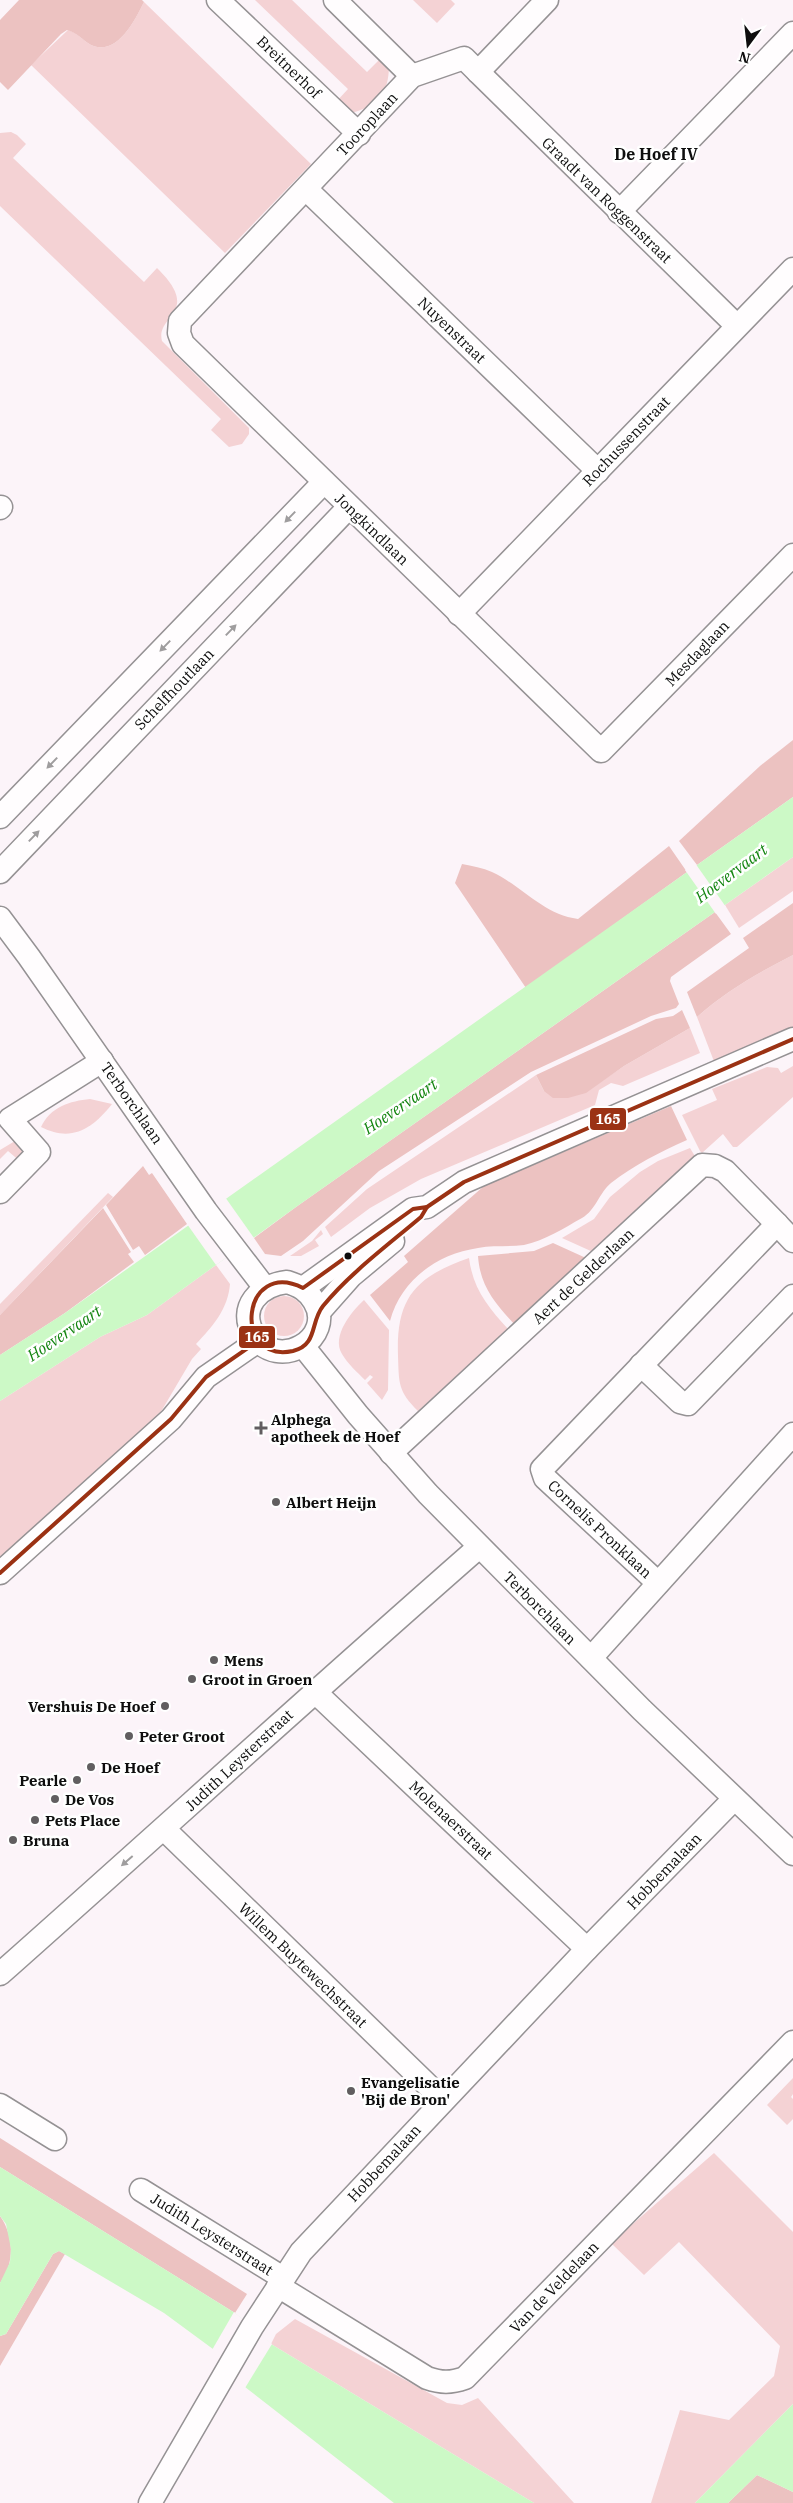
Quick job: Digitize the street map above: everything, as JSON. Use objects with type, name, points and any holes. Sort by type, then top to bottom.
[{"type":"street","name":"Breitnerhof","points":[[218,0],[359,134]]},
{"type":"street","points":[[335,0],[412,76]]},
{"type":"street","points":[[478,72],[547,0]]},
{"type":"street","points":[[619,212],[793,33]]},
{"type":"street","name":"Tooroplaan","points":[[201,298],[359,134],[412,76],[464,58],[478,72]]},
{"type":"street","name":"Graadt van Roggenstraat","points":[[478,72],[736,325]]},
{"type":"street","name":"Nuyenstraat","points":[[306,189],[598,472]]},
{"type":"street","name":"Rochussenstraat","points":[[459,614],[598,472],[736,325],[793,269]]},
{"type":"street","name":"Jongkindlaan","points":[[201,298],[180,321],[179,333],[183,344],[601,751]]},
{"type":"street","points":[[0,816],[324,482]]},
{"type":"street","name":"Schelfhoutlaan","points":[[0,872],[349,507]]},
{"type":"street","name":"Mesdaglaan","points":[[601,751],[793,555]]},
{"type":"street","name":"Terborchlaan","points":[[0,918],[206,1211],[265,1288]]},
{"type":"street","points":[[320,1311],[308,1292],[303,1288],[287,1282],[275,1283],[265,1288],[254,1298],[249,1312],[250,1328],[258,1341],[275,1351],[294,1350],[303,1346],[316,1331],[320,1311],[352,1276],[421,1217],[427,1207],[464,1182],[793,1039]]},
{"type":"street","points":[[0,1192],[38,1152],[5,1122],[102,1061]]},
{"type":"street","name":"Aert de Gelderlaan","points":[[392,1453],[702,1165],[715,1166],[725,1172],[777,1224]]},
{"type":"street","points":[[303,1288],[413,1209],[427,1207]]},
{"type":"street","points":[[777,1224],[793,1241]]},
{"type":"street","name":"Cornelis Pronklaan","points":[[658,1583],[546,1478],[542,1469],[777,1224]]},
{"type":"street","points":[[641,1365],[680,1402],[688,1404],[793,1296]]},
{"type":"street","points":[[0,1572],[171,1419],[206,1377],[258,1341]]},
{"type":"street","name":"Terborchlaan","points":[[303,1346],[392,1453],[479,1547],[734,1799],[793,1854]]},
{"type":"street","name":"Cornelis Pronklaan","points":[[590,1658],[793,1434]]},
{"type":"street","name":"Judith Leysterstraat","points":[[0,1974],[164,1829],[314,1691],[479,1547]]},
{"type":"street","name":"Molenaerstraat","points":[[314,1691],[587,1949]]},
{"type":"street","name":"Hobbemalaan","points":[[150,2503],[252,2327],[301,2252],[587,1949],[734,1799]]},
{"type":"street","name":"Willem Buytewechstraat","points":[[164,1829],[443,2100]]},
{"type":"street","name":"Van de Veldelaan","points":[[280,2282],[427,2378],[438,2382],[453,2382],[465,2378],[793,2042]]},
{"type":"street","points":[[0,2105],[56,2139]]},
{"type":"street","name":"Judith Leysterstraat","points":[[140,2190],[280,2282]]},
{"type":"shaded area","points":[[19,0],[142,0],[144,2],[124,35],[109,46],[91,45],[67,30],[8,90],[0,82],[0,20]]},
{"type":"shaded area","points":[[255,0],[292,0],[367,72],[382,57],[389,65],[387,84],[379,98],[367,107],[348,114],[336,102],[348,89]]},
{"type":"shaded area","points":[[413,0],[451,0],[455,4],[437,23]]},
{"type":"shaded area","points":[[144,2],[311,164],[225,253],[31,65],[68,30],[91,45],[109,46],[124,35]]},
{"type":"shaded area","points":[[11,132],[26,144],[13,158],[144,282],[157,268],[170,283],[176,295],[177,304],[162,332],[162,341],[249,428],[249,434],[242,444],[229,447],[211,430],[221,419],[0,206],[0,133]]},
{"type":"shaded area","points":[[793,740],[793,797],[697,865],[679,841],[760,766]]},
{"type":"shaded area","points":[[669,846],[687,872],[526,988],[455,883],[462,864],[481,868],[503,878],[554,912],[578,919]]},
{"type":"shaded area","points":[[793,857],[793,891],[739,928],[725,905]]},
{"type":"shaded area","points":[[793,903],[793,955],[743,983],[697,1017],[687,992],[749,948],[743,938]]},
{"type":"shaded area","points":[[715,912],[731,934],[671,977],[670,981],[679,1004],[676,1008],[651,1016],[531,1072],[379,1171],[303,1241],[281,1256],[265,1254],[254,1238]]},
{"type":"shaded area","points":[[793,955],[793,1029],[715,1064],[697,1017],[743,983]]},
{"type":"shaded area","points":[[682,1010],[690,1028],[624,1066],[586,1093],[568,1098],[553,1098],[544,1091],[536,1075],[656,1019],[673,1016]]},
{"type":"shaded area","points":[[690,1028],[700,1053],[623,1086],[611,1083],[599,1090],[595,1105],[421,1179],[370,1208],[331,1237],[325,1227],[367,1189],[536,1075],[544,1091],[586,1092],[624,1066]]},
{"type":"shaded area","points":[[793,1066],[793,1097],[737,1147],[733,1147],[723,1134],[702,1153],[700,1151],[682,1115],[717,1100],[712,1089],[767,1067],[778,1068],[781,1073]]},
{"type":"shaded area","points":[[90,1099],[112,1104],[105,1113],[89,1126],[72,1133],[62,1134],[41,1127],[50,1114],[61,1106],[75,1101]]},
{"type":"shaded area","points":[[671,1106],[687,1140],[648,1159],[620,1176],[607,1187],[587,1215],[554,1234],[531,1243],[518,1246],[478,1248],[448,1256],[423,1271],[412,1281],[395,1306],[390,1321],[370,1295],[408,1262],[404,1256],[484,1186]]},
{"type":"shaded area","points":[[15,1141],[29,1155],[22,1163],[8,1151],[0,1159],[0,1150]]},
{"type":"shaded area","points":[[690,1148],[696,1158],[593,1252],[562,1238],[594,1219],[610,1197],[640,1172],[658,1161]]},
{"type":"shaded area","points":[[143,1166],[149,1175],[152,1173],[187,1224],[145,1255],[139,1246],[133,1250],[106,1205]]},
{"type":"shaded area","points":[[108,1193],[113,1197],[0,1315],[0,1304]]},
{"type":"shaded area","points":[[103,1208],[131,1252],[128,1254],[134,1262],[65,1313],[0,1355],[0,1315]]},
{"type":"shaded area","points":[[321,1230],[323,1234],[315,1240],[319,1246],[301,1256],[290,1256],[312,1241]]},
{"type":"shaded area","points":[[553,1243],[586,1258],[514,1324],[495,1301],[485,1285],[479,1267],[478,1256],[534,1251]]},
{"type":"shaded area","points":[[469,1258],[474,1279],[482,1297],[508,1329],[418,1411],[403,1392],[399,1380],[398,1336],[405,1305],[412,1292],[422,1282],[450,1265]]},
{"type":"shaded area","points":[[216,1265],[230,1284],[223,1309],[214,1324],[196,1344],[201,1349],[192,1359],[159,1415],[0,1558],[0,1401],[100,1337],[147,1315]]},
{"type":"shaded area","points":[[284,1296],[298,1302],[304,1316],[298,1330],[284,1336],[270,1330],[264,1316],[270,1302]]},
{"type":"shaded area","points":[[364,1300],[389,1330],[388,1390],[382,1400],[367,1383],[373,1377],[370,1375],[365,1380],[347,1361],[339,1347],[344,1324]]},
{"type":"shaded area","points":[[793,2078],[793,2094],[791,2097],[793,2099],[793,2119],[787,2125],[767,2105]]},
{"type":"shaded area","points":[[0,2138],[247,2294],[235,2313],[0,2167]]},
{"type":"shaded area","points":[[714,2153],[793,2232],[793,2404],[695,2503],[651,2503],[680,2410],[729,2420],[774,2376],[780,2346],[679,2242],[644,2275],[611,2243]]},
{"type":"shaded area","points":[[0,2216],[8,2232],[11,2250],[8,2267],[0,2283]]},
{"type":"shaded area","points":[[59,2251],[65,2254],[0,2366],[0,2336],[6,2334],[53,2254]]},
{"type":"shaded area","points":[[295,2319],[447,2403],[462,2405],[478,2398],[574,2503],[534,2503],[271,2344],[276,2334]]},
{"type":"shaded area","points":[[757,2475],[793,2492],[793,2503],[728,2503]]},
{"type":"water","name":"Hoevervaart","points":[[793,797],[793,857],[296,1207],[147,1315],[100,1337],[0,1401],[0,1355],[65,1313]]},
{"type":"water","points":[[0,2167],[235,2313],[271,2344],[534,2503],[394,2503],[245,2387],[217,2352],[164,2313],[59,2251],[53,2254],[6,2334],[0,2336],[0,2283],[10,2262],[11,2249],[6,2224],[0,2216]]},
{"type":"water","points":[[793,2404],[793,2492],[757,2475],[728,2503],[695,2503]]},
{"type":"pier","points":[[695,863],[726,907],[716,914],[685,870]]},
{"type":"pier","points":[[225,1197],[254,1238],[216,1265],[187,1224]]},
{"type":"pier","points":[[234,2312],[272,2344],[245,2388],[212,2350]]},
{"type":"transit line","name":"165","points":[[427,1207],[464,1182],[793,1039]]},
{"type":"transit line","name":"165","points":[[427,1207],[421,1217],[345,1282],[323,1306],[306,1344],[293,1351],[273,1351],[260,1342],[253,1329],[252,1313],[257,1298],[267,1287],[283,1282],[303,1288],[413,1209],[427,1207]]},
{"type":"transit line","name":"165","points":[[0,1573],[171,1419],[206,1377],[258,1341]]},
{"type":"place","name":"Alphega apotheek de Hoef","points":[[261,1428]]},
{"type":"place","name":"Albert Heijn","points":[[276,1502]]},
{"type":"place","name":"Mens","points":[[214,1660]]},
{"type":"place","name":"Groot in Groen","points":[[192,1679]]},
{"type":"place","name":"Vershuis De Hoef","points":[[165,1706]]},
{"type":"place","name":"Peter Groot","points":[[129,1736]]},
{"type":"place","name":"De Hoef","points":[[91,1767]]},
{"type":"place","name":"Pearle","points":[[77,1780]]},
{"type":"place","name":"De Vos","points":[[55,1799]]},
{"type":"place","name":"Pets Place","points":[[35,1820]]},
{"type":"place","name":"Bruna","points":[[13,1840]]},
{"type":"place","name":"Evangelisatie 'Bij de Bron'","points":[[351,2091]]},
{"type":"district","name":"De Hoef IV","points":[[656,154]]}]
